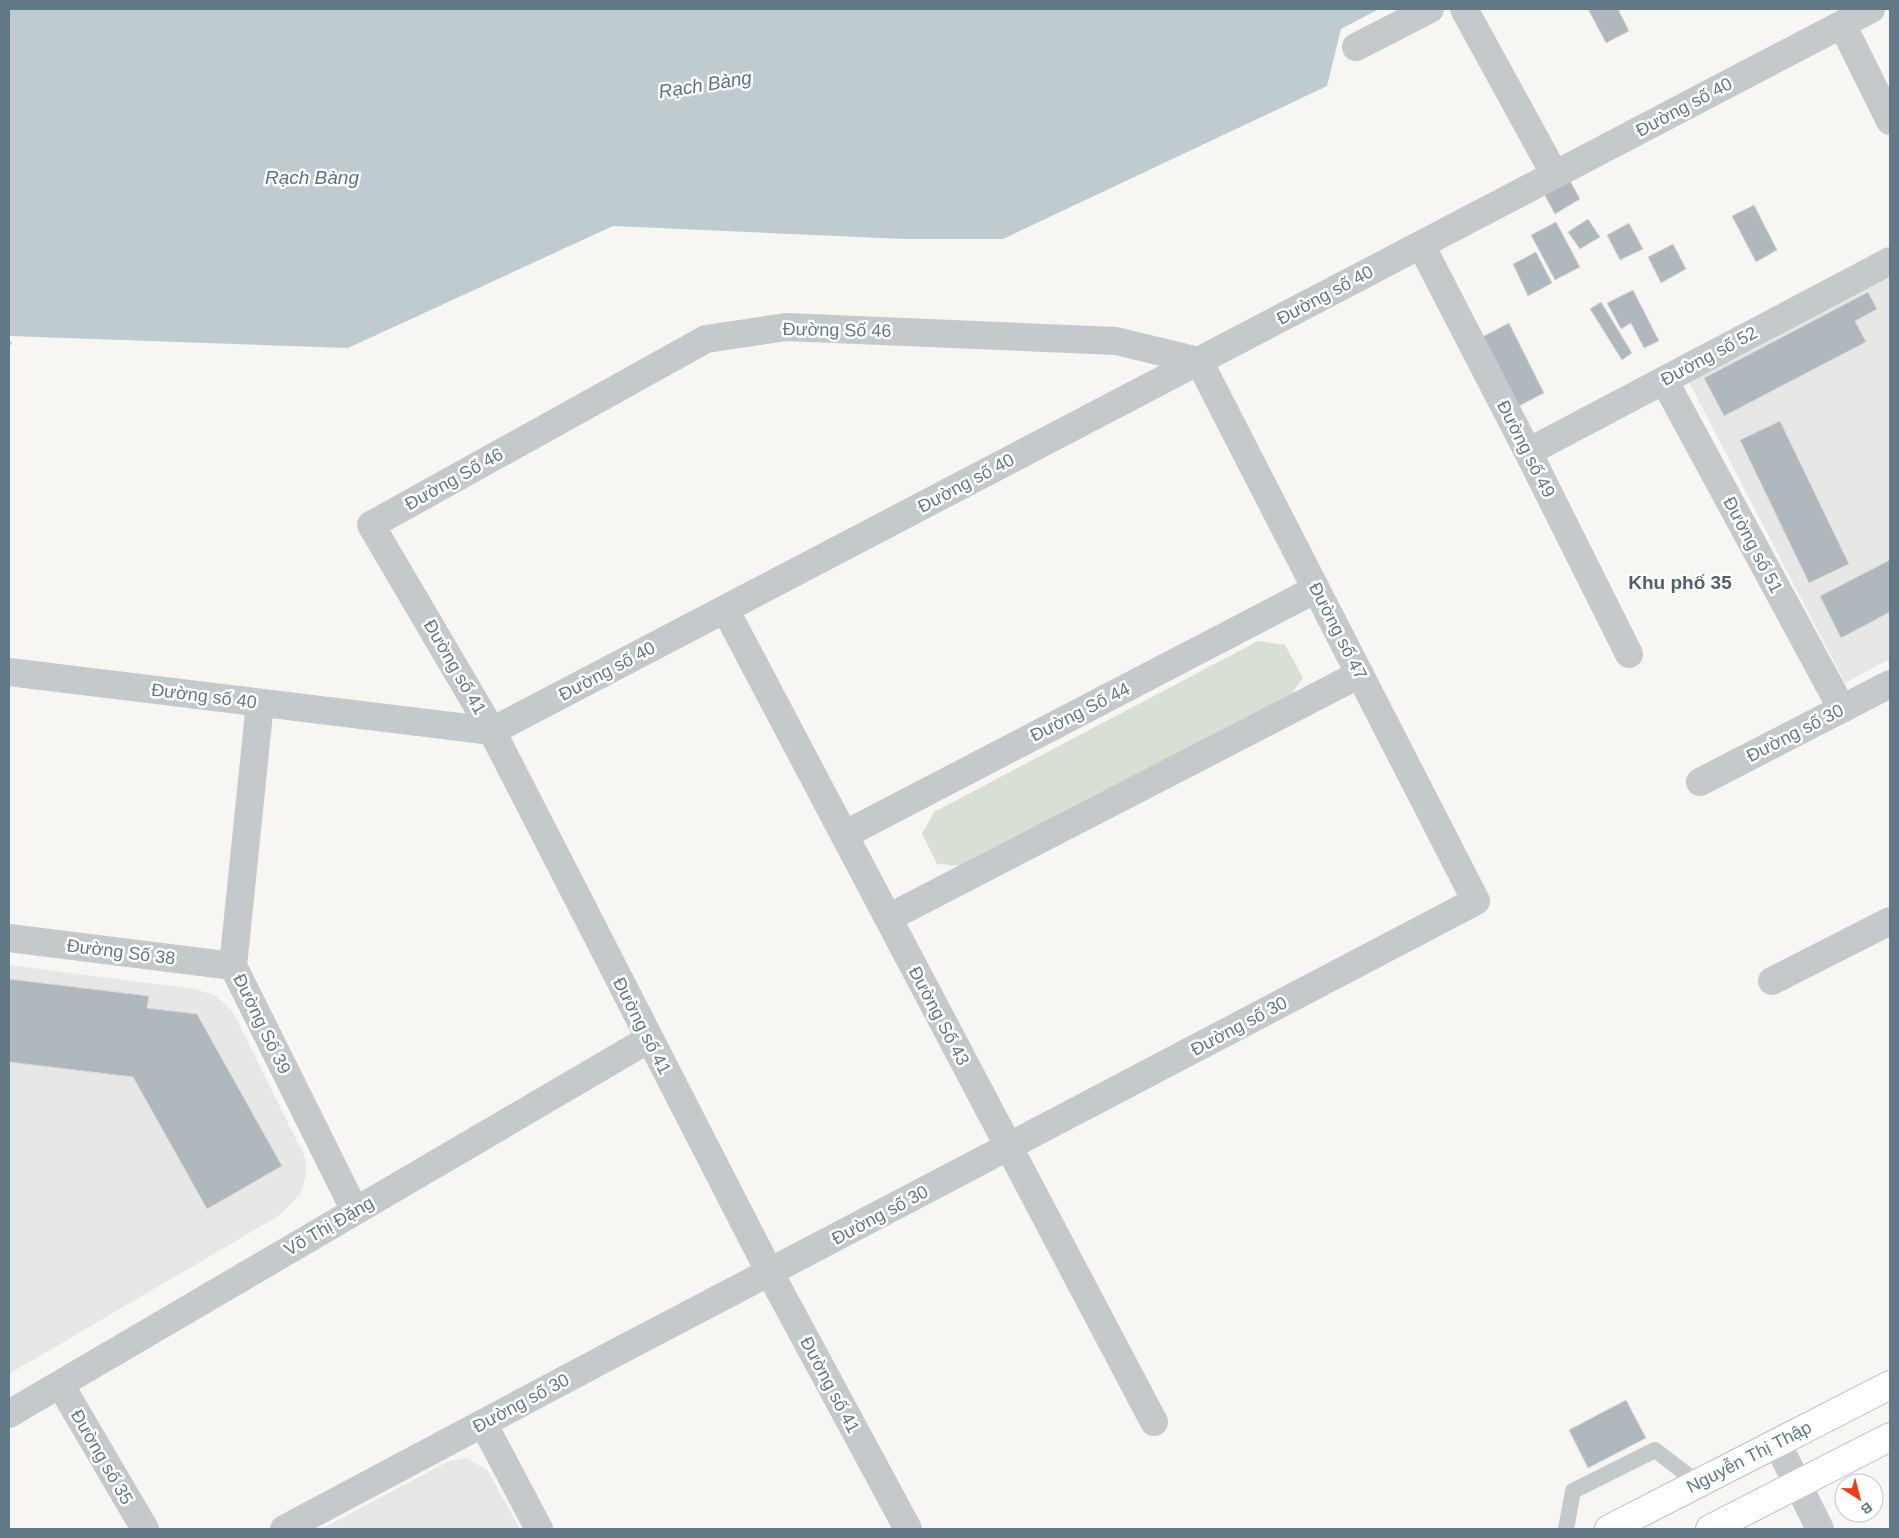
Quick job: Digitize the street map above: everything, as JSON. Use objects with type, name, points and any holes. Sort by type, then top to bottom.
[{"type":"main road","name":"Nguyễn Thị Thập","points":[[1609,1529],[1890,1385]]},
{"type":"main road","points":[[1710,1529],[1890,1437]]},
{"type":"street","points":[[1356,47],[1430,9]]},
{"type":"street","points":[[1464,9],[1555,175]]},
{"type":"street","name":"Đường số 40","points":[[9,672],[492,731],[1871,9]]},
{"type":"street","points":[[1842,24],[1890,121]]},
{"type":"street","name":"Đường số 49","points":[[1421,245],[1528,452],[1629,654]]},
{"type":"street","name":"Đường số 52","points":[[1528,452],[1890,261]]},
{"type":"street","name":"Đường Số 46","points":[[371,526],[706,339],[786,327],[1116,341],[1199,361]]},
{"type":"street","name":"Đường số 47","points":[[1199,361],[1476,902]]},
{"type":"street","name":"Đường số 51","points":[[1664,380],[1842,710]]},
{"type":"street","name":"Đường số 41","points":[[371,526],[492,731],[770,1273],[908,1529]]},
{"type":"street","name":"Đường Số 44","points":[[844,835],[1316,589]]},
{"type":"street","name":"Đường Số 43","points":[[725,609],[1154,1422]]},
{"type":"street","points":[[888,918],[1360,674]]},
{"type":"street","name":"Đường số 30","points":[[1700,782],[1890,684]]},
{"type":"street","name":"Đường Số 39","points":[[260,702],[233,966],[355,1211]]},
{"type":"street","name":"Đường số 30","points":[[284,1529],[482,1423],[1476,902]]},
{"type":"street","points":[[1772,981],[1890,921]]},
{"type":"street","name":"Đường Số 38","points":[[9,938],[233,966]]},
{"type":"street","name":"Võ Thị Đặng","points":[[9,1414],[649,1039]]},
{"type":"street","name":"Đường số 35","points":[[60,1384],[145,1529]]},
{"type":"street","points":[[482,1423],[539,1529]]},
{"type":"street","points":[[1777,1443],[1820,1529]]},
{"type":"lane","points":[[1566,1529],[1573,1491],[1655,1450],[1698,1483]]},
{"type":"shaded area","points":[[1890,277],[1890,659],[1845,683],[1689,382]]},
{"type":"shaded area","points":[[1258,641],[1285,645],[1303,678],[1288,698],[965,866],[937,864],[922,834],[934,812]]},
{"type":"shaded area","points":[[9,965],[195,989],[216,996],[233,1012],[306,1159],[306,1176],[300,1195],[280,1215],[9,1374]]},
{"type":"shaded area","points":[[467,1458],[488,1471],[520,1529],[321,1529],[447,1462]]},
{"type":"water","name":"Rạch Bàng","points":[[9,9],[1379,9],[1341,29],[1327,86],[1003,239],[904,239],[613,226],[348,348],[9,336]]},
{"type":"building","points":[[1588,9],[1618,9],[1629,31],[1606,43]]},
{"type":"building","points":[[1569,179],[1580,199],[1555,214],[1544,194]]},
{"type":"building","points":[[1754,205],[1777,250],[1756,262],[1732,216]]},
{"type":"building","points":[[1588,219],[1600,237],[1580,249],[1568,232]]},
{"type":"building","points":[[1556,222],[1580,267],[1555,280],[1531,235]]},
{"type":"building","points":[[1629,223],[1643,249],[1620,260],[1607,235]]},
{"type":"building","points":[[1673,244],[1686,269],[1661,283],[1648,257]]},
{"type":"building","points":[[1536,252],[1552,283],[1528,296],[1513,264]]},
{"type":"building","points":[[1633,290],[1659,341],[1644,348],[1631,323],[1621,329],[1607,303]]},
{"type":"building","points":[[1868,292],[1877,309],[1855,321],[1866,342],[1724,416],[1704,378]]},
{"type":"building","points":[[1601,302],[1632,353],[1622,360],[1590,309]]},
{"type":"building","points":[[1509,323],[1544,393],[1517,407],[1482,337]]},
{"type":"building","points":[[1780,421],[1849,564],[1809,583],[1740,440]]},
{"type":"building","points":[[1890,560],[1890,612],[1841,638],[1820,596]]},
{"type":"building","points":[[9,979],[149,996],[147,1008],[197,1014],[282,1166],[207,1209],[133,1077],[9,1062]]},
{"type":"building","points":[[1626,1400],[1646,1438],[1588,1468],[1569,1430]]},
{"type":"district","name":"Khu phố 35","points":[[1680,582]]}]
